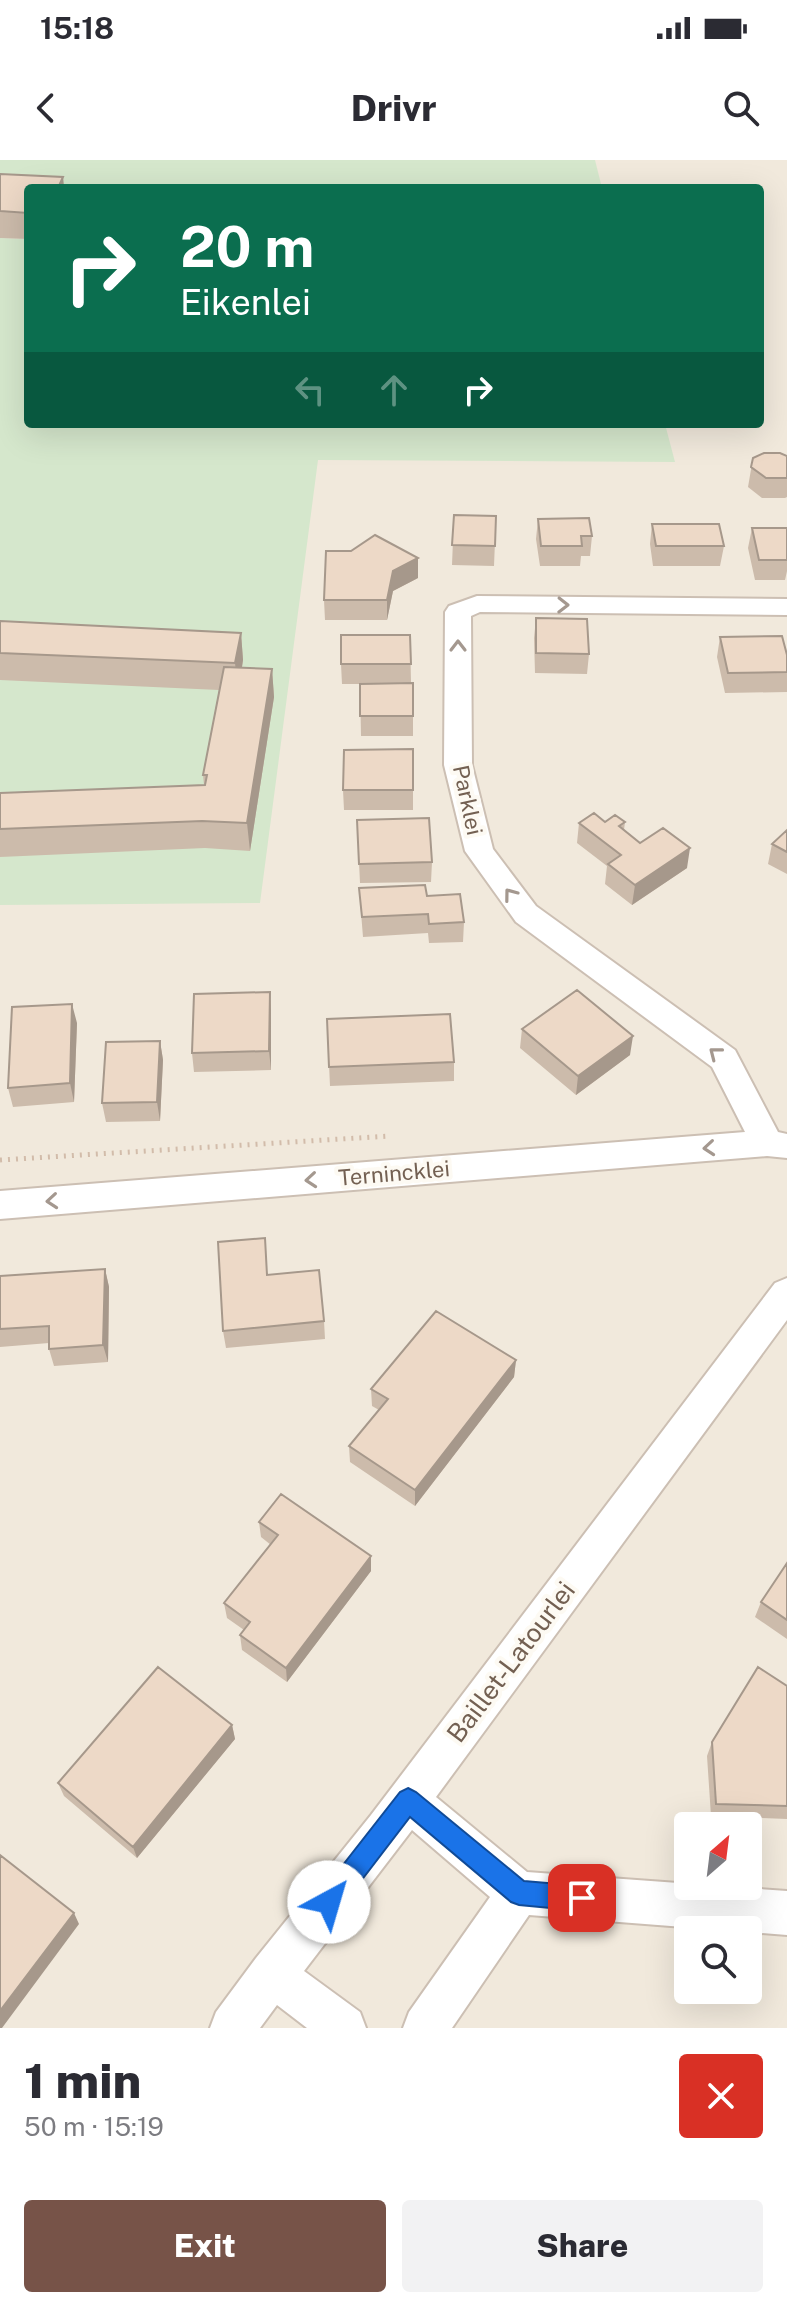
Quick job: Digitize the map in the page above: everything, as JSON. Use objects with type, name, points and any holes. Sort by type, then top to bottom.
[{"type":"street","name":"Parklei","points":[[777,1145],[724,1059],[526,914],[479,851],[458,765],[458,612],[477,604],[787,607]]},
{"type":"street","name":"Ternincklei","points":[[0,1205],[777,1145]]},
{"type":"street","name":"Baillet-Latourlei","points":[[232,2028],[408,1800],[787,1293]]},
{"type":"street","points":[[408,1800],[519,1893],[787,1913]]},
{"type":"street","points":[[425,2028],[519,1893]]},
{"type":"street","points":[[272,1974],[344,2028]]},
{"type":"shaded area","points":[[0,160],[787,160],[787,2028],[0,2028]]},
{"type":"green space","points":[[0,160],[595,160],[601,184],[24,184],[24,190],[0,200]]},
{"type":"green space","points":[[0,238],[24,239],[24,428],[666,428],[675,462],[318,460],[260,903],[0,905],[0,857],[206,801],[0,821]]},
{"type":"building","points":[[0,174],[63,177],[60,184],[24,184],[24,213],[0,211]]},
{"type":"building","points":[[764,453],[787,456],[787,478],[766,478],[751,467],[753,458]]},
{"type":"building","points":[[454,515],[496,516],[495,546],[452,545]]},
{"type":"building","points":[[589,518],[592,536],[581,536],[582,546],[541,546],[538,519]]},
{"type":"building","points":[[652,524],[719,524],[724,546],[656,546]]},
{"type":"building","points":[[752,528],[787,528],[787,560],[759,560]]},
{"type":"building","points":[[375,535],[418,558],[393,571],[387,600],[324,600],[326,551],[351,551]]},
{"type":"building","points":[[536,618],[587,619],[589,654],[536,653]]},
{"type":"building","points":[[0,621],[241,633],[235,663],[0,653]]},
{"type":"building","points":[[341,635],[410,635],[411,664],[341,664]]},
{"type":"building","points":[[782,636],[787,672],[728,673],[720,637]]},
{"type":"building","points":[[224,667],[272,669],[247,823],[202,821],[0,829],[0,793],[205,785],[207,775],[203,775]]},
{"type":"building","points":[[413,683],[413,716],[360,716],[360,684]]},
{"type":"building","points":[[413,749],[413,790],[343,790],[344,750]]},
{"type":"building","points":[[594,813],[605,822],[615,815],[625,822],[619,826],[640,843],[663,828],[690,848],[635,885],[608,864],[621,855],[579,823]]},
{"type":"building","points":[[429,818],[432,862],[359,864],[357,820]]},
{"type":"building","points":[[787,830],[787,852],[772,844]]},
{"type":"building","points":[[425,885],[427,896],[460,894],[464,922],[429,924],[428,914],[362,917],[359,888]]},
{"type":"building","points":[[577,990],[633,1036],[578,1076],[522,1029]]},
{"type":"building","points":[[270,992],[269,1051],[192,1053],[194,994]]},
{"type":"building","points":[[72,1004],[70,1083],[8,1088],[12,1007]]},
{"type":"building","points":[[450,1014],[454,1062],[329,1067],[327,1019]]},
{"type":"building","points":[[160,1041],[157,1102],[102,1103],[106,1042]]},
{"type":"building","points":[[265,1238],[267,1275],[319,1270],[324,1321],[223,1331],[218,1242]]},
{"type":"building","points":[[105,1269],[103,1345],[49,1349],[49,1326],[0,1329],[0,1276]]},
{"type":"building","points":[[436,1311],[516,1360],[415,1490],[349,1446],[388,1399],[371,1389]]},
{"type":"building","points":[[281,1494],[371,1556],[286,1668],[240,1635],[250,1622],[224,1603],[278,1535],[259,1522]]},
{"type":"building","points":[[787,1563],[787,1620],[761,1602]]},
{"type":"building","points":[[158,1667],[232,1725],[133,1847],[58,1783]]},
{"type":"building","points":[[758,1667],[787,1686],[787,1806],[716,1804],[712,1742]]},
{"type":"building","points":[[0,1855],[74,1913],[0,2011]]},
{"type":"route","points":[[329,1902],[408,1800],[519,1893],[582,1898]]}]
